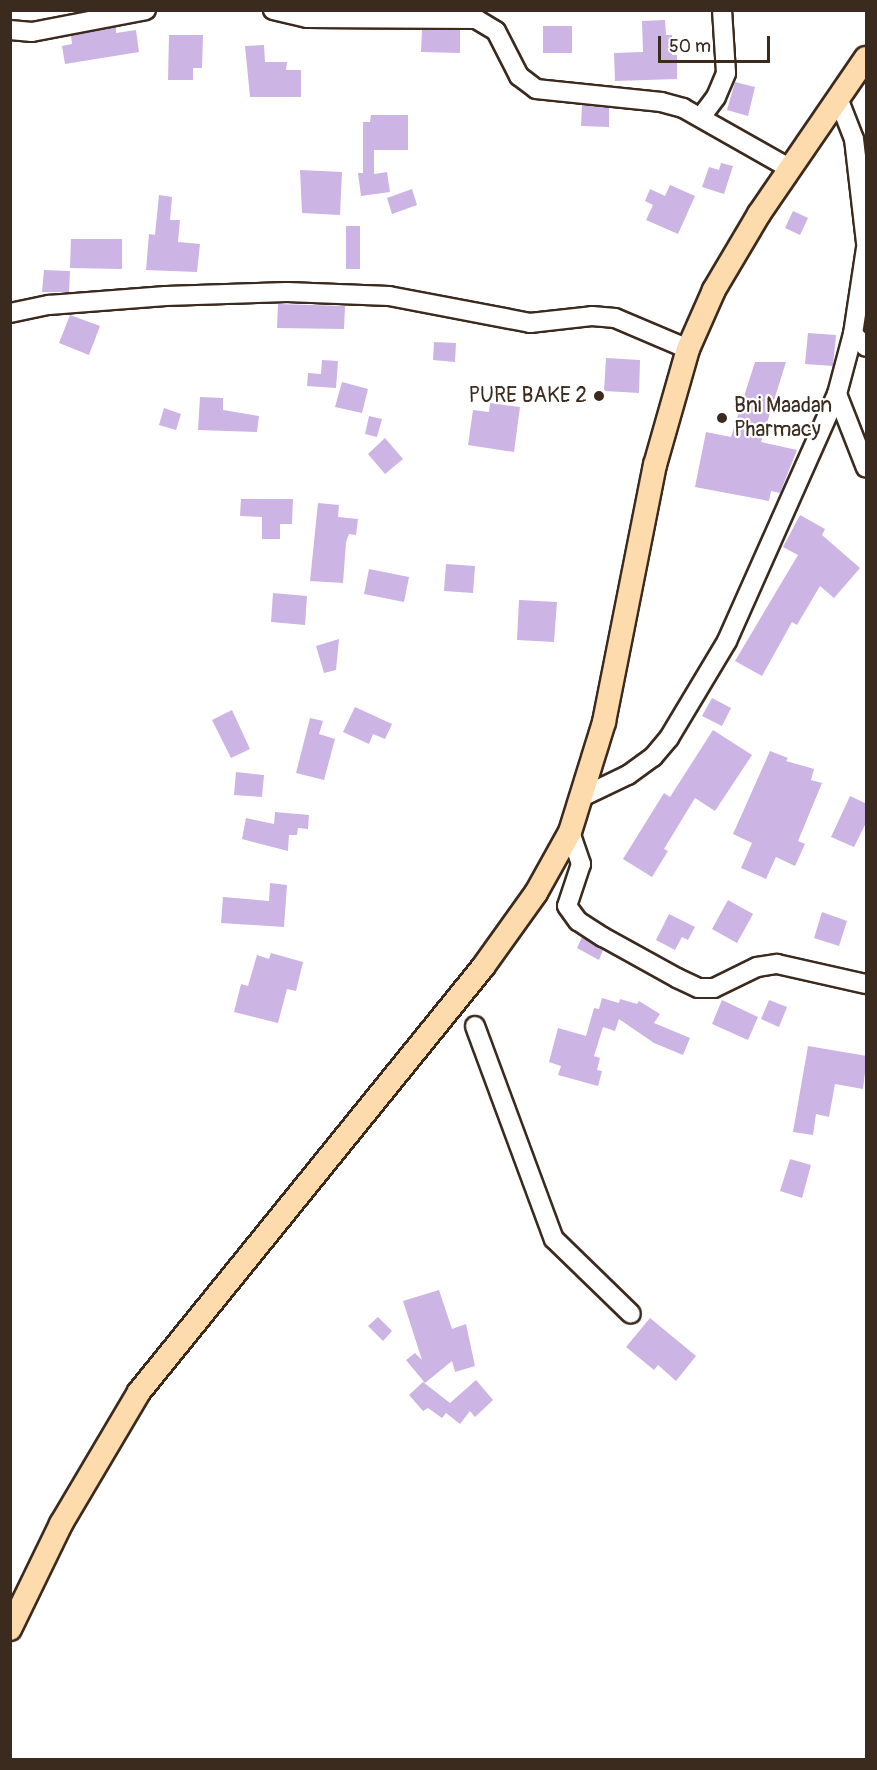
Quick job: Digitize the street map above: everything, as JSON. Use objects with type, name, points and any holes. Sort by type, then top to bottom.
[{"type":"main road","points":[[10,1629],[61,1524],[139,1392],[483,967],[536,893],[570,832],[604,722],[655,465],[688,348],[714,290],[789,168],[867,58]]},
{"type":"street","points":[[10,30],[32,32],[146,10]]},
{"type":"street","points":[[273,10],[307,18],[476,19],[496,31],[519,76],[536,88],[661,102],[701,117],[789,168]]},
{"type":"street","points":[[701,117],[716,97],[726,73],[722,10]]},
{"type":"street","points":[[838,98],[854,139],[867,243]]},
{"type":"street","points":[[582,797],[628,775],[653,757],[691,703],[761,570],[837,394],[854,334],[867,248]]},
{"type":"street","points":[[10,313],[57,304],[166,296],[287,292],[389,296],[530,323],[592,316],[615,318],[688,348]]},
{"type":"street","points":[[854,334],[867,347]]},
{"type":"street","points":[[837,394],[867,468]]},
{"type":"street","points":[[570,832],[581,864],[567,906],[578,921],[677,978],[698,988],[714,988],[757,967],[777,964],[867,984]]},
{"type":"street","points":[[475,1026],[554,1239],[631,1314]]},
{"type":"building","points":[[665,20],[666,35],[672,35],[672,55],[677,55],[677,79],[615,81],[614,53],[643,52],[642,21]]},
{"type":"building","points":[[543,26],[572,26],[572,53],[543,53]]},
{"type":"building","points":[[116,27],[116,33],[136,30],[139,52],[65,64],[62,46],[72,44],[71,36]]},
{"type":"building","points":[[422,30],[460,30],[460,53],[421,52]]},
{"type":"building","points":[[169,35],[203,35],[202,68],[193,68],[193,80],[168,80]]},
{"type":"building","points":[[264,45],[265,62],[287,62],[286,70],[301,70],[301,97],[250,97],[245,46]]},
{"type":"building","points":[[735,82],[755,87],[748,116],[727,110]]},
{"type":"building","points":[[582,105],[609,108],[609,127],[581,126]]},
{"type":"building","points":[[371,115],[408,115],[408,150],[374,150],[374,174],[387,172],[390,192],[361,196],[358,173],[363,173],[363,122],[370,122]]},
{"type":"building","points":[[721,163],[733,166],[724,194],[702,187],[709,167],[719,170]]},
{"type":"building","points":[[300,170],[342,172],[340,215],[302,213]]},
{"type":"building","points":[[670,185],[695,196],[678,234],[646,220],[653,205],[645,201],[650,189],[665,196]]},
{"type":"building","points":[[412,189],[417,205],[392,214],[387,198]]},
{"type":"building","points":[[159,195],[172,197],[170,220],[180,220],[178,242],[200,244],[197,272],[146,270],[149,234],[155,235]]},
{"type":"building","points":[[793,211],[808,218],[800,235],[785,228]]},
{"type":"building","points":[[346,226],[360,226],[360,269],[346,269]]},
{"type":"building","points":[[71,239],[122,239],[122,269],[70,268]]},
{"type":"building","points":[[44,270],[70,271],[69,292],[42,292]]},
{"type":"building","points":[[278,304],[345,306],[344,329],[277,328]]},
{"type":"building","points":[[70,315],[100,326],[89,355],[59,343]]},
{"type":"building","points":[[808,333],[836,335],[833,366],[805,364]]},
{"type":"building","points":[[434,342],[456,343],[455,362],[433,360]]},
{"type":"building","points":[[606,358],[640,360],[639,393],[604,391]]},
{"type":"building","points":[[322,360],[338,361],[336,388],[307,386],[308,373],[321,374]]},
{"type":"building","points":[[755,362],[786,362],[761,442],[797,450],[780,493],[771,491],[769,501],[695,487],[706,432],[731,437]]},
{"type":"building","points":[[342,382],[368,389],[362,413],[335,407]]},
{"type":"building","points":[[200,397],[223,398],[223,410],[259,416],[257,432],[198,430]]},
{"type":"building","points":[[490,403],[520,407],[514,452],[468,445],[473,410],[489,412]]},
{"type":"building","points":[[164,408],[181,414],[176,430],[159,425]]},
{"type":"building","points":[[369,416],[382,419],[377,437],[365,434]]},
{"type":"building","points":[[385,438],[403,459],[385,474],[368,454]]},
{"type":"building","points":[[241,499],[293,499],[292,524],[280,524],[280,539],[262,539],[262,517],[240,516]]},
{"type":"building","points":[[318,503],[339,505],[338,517],[358,519],[356,535],[349,534],[346,542],[343,583],[310,581]]},
{"type":"building","points":[[800,515],[825,529],[822,535],[860,568],[834,598],[820,586],[797,625],[792,622],[762,676],[735,661],[798,555],[783,547]]},
{"type":"building","points":[[446,564],[475,566],[473,593],[444,591]]},
{"type":"building","points":[[369,569],[409,577],[404,602],[364,594]]},
{"type":"building","points":[[273,593],[307,596],[305,625],[271,622]]},
{"type":"building","points":[[519,600],[557,602],[554,642],[517,640]]},
{"type":"building","points":[[339,639],[336,670],[324,673],[316,646]]},
{"type":"building","points":[[712,698],[731,708],[722,726],[702,716]]},
{"type":"building","points":[[355,707],[392,724],[385,739],[373,734],[369,744],[343,732]]},
{"type":"building","points":[[232,710],[250,749],[231,758],[212,720]]},
{"type":"building","points":[[310,718],[323,721],[319,734],[335,739],[324,780],[296,773]]},
{"type":"building","points":[[713,730],[752,755],[715,811],[695,798],[664,849],[668,851],[652,877],[623,859],[664,793],[670,797]]},
{"type":"building","points":[[770,751],[788,758],[786,761],[814,769],[811,780],[822,783],[798,841],[805,844],[795,866],[776,857],[766,879],[741,868],[752,843],[733,834]]},
{"type":"building","points":[[236,772],[264,775],[262,797],[234,795]]},
{"type":"building","points":[[850,796],[867,804],[867,821],[854,847],[831,837]]},
{"type":"building","points":[[275,812],[309,815],[308,829],[298,828],[297,835],[289,835],[288,851],[242,839],[246,818],[274,824]]},
{"type":"building","points":[[270,883],[287,885],[284,927],[221,923],[223,897],[269,901]]},
{"type":"building","points":[[728,900],[753,914],[737,943],[712,929]]},
{"type":"building","points":[[822,912],[847,921],[839,946],[814,938]]},
{"type":"building","points":[[669,914],[695,927],[688,940],[682,937],[675,950],[656,940]]},
{"type":"building","points":[[582,937],[603,950],[599,960],[577,948]]},
{"type":"building","points":[[271,953],[303,962],[296,991],[287,989],[278,1023],[234,1012],[241,984],[248,986],[257,955],[269,959]]},
{"type":"building","points":[[602,998],[619,1003],[620,999],[637,1004],[639,1001],[660,1014],[654,1023],[690,1038],[683,1055],[654,1043],[619,1019],[615,1031],[603,1027],[594,1056],[600,1058],[597,1070],[602,1071],[598,1086],[558,1075],[561,1066],[549,1062],[558,1028],[586,1036],[594,1008],[599,1009]]},
{"type":"building","points":[[722,1000],[758,1017],[748,1040],[712,1024]]},
{"type":"building","points":[[769,1000],[787,1007],[779,1027],[761,1019]]},
{"type":"building","points":[[808,1046],[867,1056],[863,1089],[835,1084],[829,1117],[816,1114],[813,1135],[793,1132]]},
{"type":"building","points":[[790,1159],[811,1165],[802,1198],[780,1191]]},
{"type":"building","points":[[439,1290],[452,1329],[466,1324],[475,1366],[455,1372],[452,1361],[425,1383],[406,1360],[415,1353],[422,1360],[403,1301]]},
{"type":"building","points":[[378,1317],[392,1331],[383,1341],[368,1326]]},
{"type":"building","points":[[650,1318],[696,1356],[676,1381],[658,1365],[654,1370],[626,1347]]},
{"type":"building","points":[[476,1380],[493,1400],[475,1417],[470,1411],[460,1424],[446,1413],[442,1418],[428,1408],[423,1411],[409,1395],[423,1382],[450,1403]]},
{"type":"place","name":"PURE BAKE 2","points":[[599,396]]},
{"type":"place","name":"Bni Maadan Pharmacy","points":[[722,418]]}]
